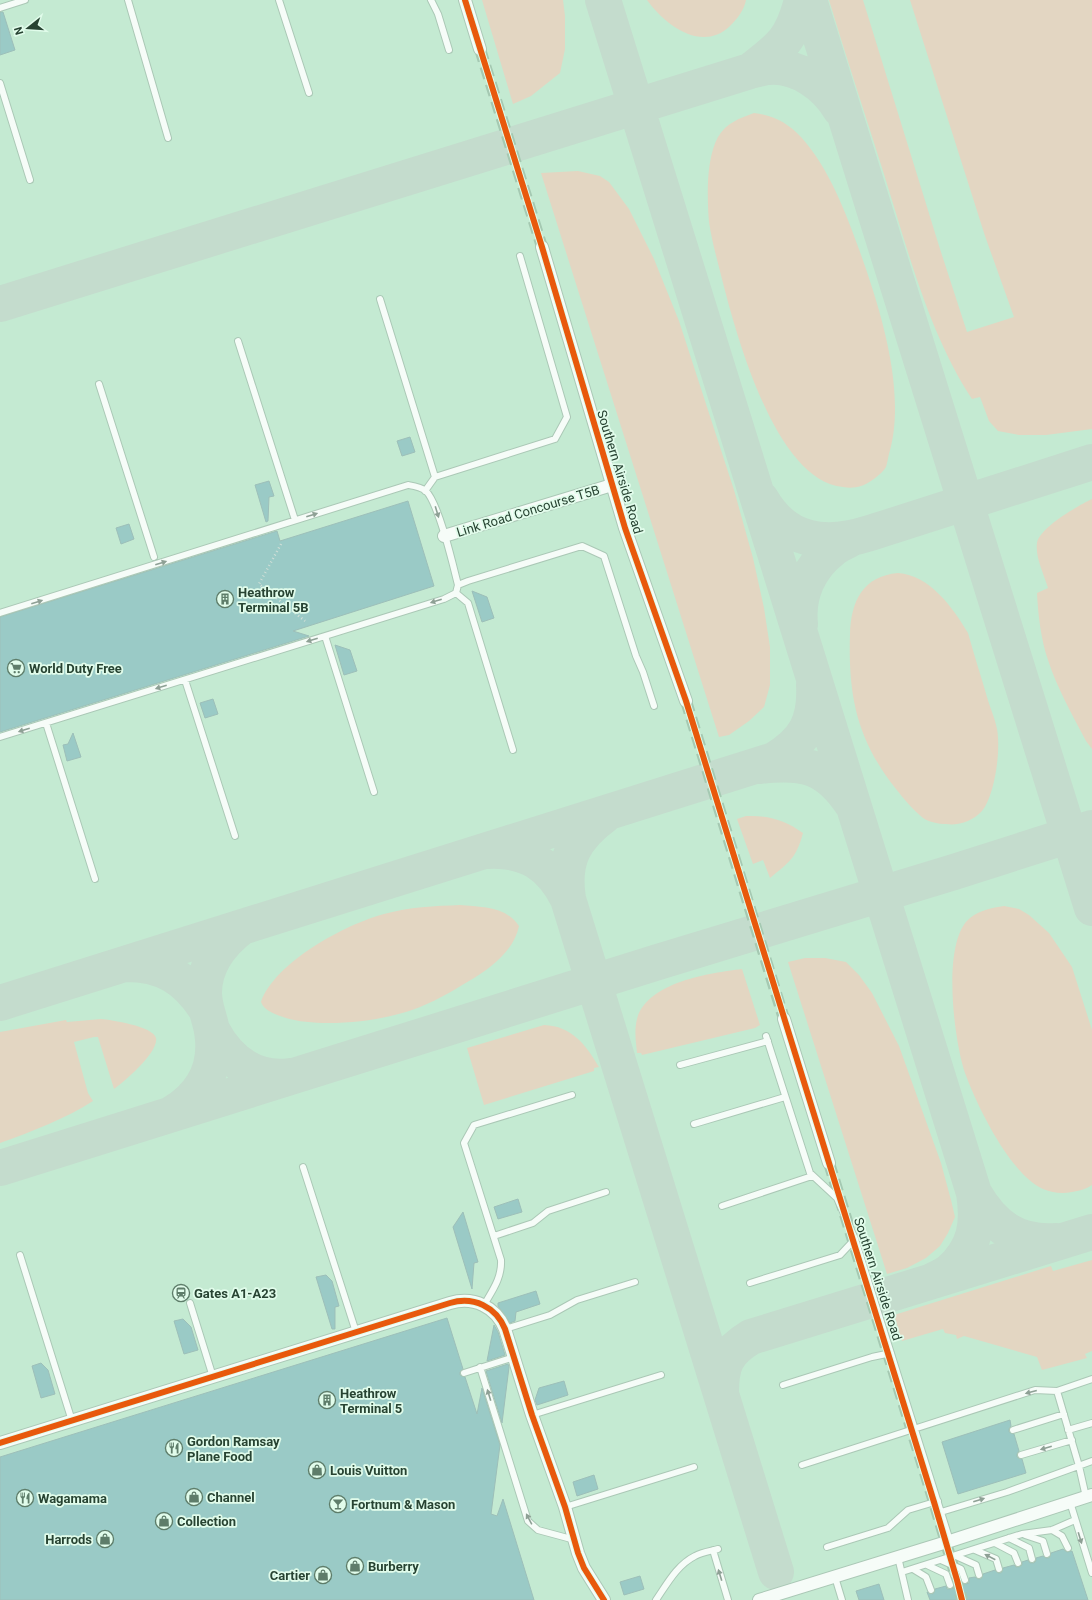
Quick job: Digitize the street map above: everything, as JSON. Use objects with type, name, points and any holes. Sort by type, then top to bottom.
[{"type":"street","points":[[465,0],[480,49]]},
{"type":"street","name":"Southern Airside Road","points":[[542,247],[625,528],[686,701]]},
{"type":"street","name":"Link Road Concourse T5B","points":[[444,536],[612,485]]},
{"type":"street","points":[[784,1019],[829,1163]]},
{"type":"street","points":[[0,1443],[455,1302],[468,1301],[484,1305],[499,1317],[506,1330],[532,1415],[565,1507],[584,1568],[604,1600]]},
{"type":"street","points":[[759,1600],[1089,1496]]},
{"type":"lane","points":[[0,8],[25,0]]},
{"type":"lane","points":[[128,0],[168,138]]},
{"type":"lane","points":[[279,0],[309,93]]},
{"type":"lane","points":[[432,0],[449,50]]},
{"type":"lane","points":[[0,83],[30,180]]},
{"type":"lane","points":[[425,491],[435,477],[556,439],[567,417],[520,256]]},
{"type":"lane","points":[[380,299],[435,477]]},
{"type":"lane","points":[[238,341],[295,520]]},
{"type":"lane","points":[[99,384],[154,557]]},
{"type":"lane","points":[[0,613],[408,485],[418,487],[425,491],[434,503],[458,586],[456,593],[444,599],[0,737]]},
{"type":"lane","points":[[458,586],[468,581],[582,546],[604,556],[636,656],[654,706]]},
{"type":"lane","points":[[456,593],[468,603],[513,750]]},
{"type":"lane","points":[[325,636],[374,792]]},
{"type":"lane","points":[[185,680],[235,836]]},
{"type":"lane","points":[[46,723],[95,879]]},
{"type":"lane","name":"Southern Airside Road","points":[[680,1065],[767,1039],[807,1166],[812,1176],[838,1198],[855,1240],[916,1429],[950,1541]]},
{"type":"lane","points":[[484,1305],[496,1284],[501,1268],[501,1260],[464,1143],[474,1126],[572,1095]]},
{"type":"lane","points":[[694,1124],[785,1097]]},
{"type":"lane","points":[[303,1167],[356,1332]]},
{"type":"lane","points":[[722,1206],[812,1176]]},
{"type":"lane","points":[[494,1236],[533,1223],[548,1211],[606,1192]]},
{"type":"lane","points":[[750,1283],[840,1255],[855,1240]]},
{"type":"lane","points":[[20,1255],[72,1421]]},
{"type":"lane","points":[[506,1330],[550,1316],[577,1300],[634,1282]]},
{"type":"lane","points":[[190,1303],[213,1377]]},
{"type":"lane","points":[[783,1385],[872,1357],[891,1353]]},
{"type":"lane","points":[[464,1373],[514,1357]]},
{"type":"lane","points":[[480,1367],[528,1521],[538,1530],[575,1540]]},
{"type":"lane","points":[[532,1415],[661,1375]]},
{"type":"lane","points":[[802,1465],[1035,1390],[1057,1391],[1092,1380]]},
{"type":"lane","points":[[1057,1391],[1089,1496]]},
{"type":"lane","points":[[1013,1430],[1064,1414]]},
{"type":"lane","points":[[1068,1430],[1092,1423]]},
{"type":"lane","points":[[1021,1455],[1072,1440]]},
{"type":"lane","points":[[941,1512],[1007,1492],[1092,1461]]},
{"type":"lane","points":[[565,1507],[694,1467]]},
{"type":"lane","points":[[827,1547],[888,1528],[908,1510],[938,1501]]},
{"type":"lane","points":[[1070,1502],[1092,1573]]},
{"type":"lane","points":[[902,1572],[1022,1534],[1052,1530],[1075,1520]]},
{"type":"lane","points":[[1052,1530],[1062,1536],[1068,1548]]},
{"type":"lane","points":[[1022,1534],[1043,1541],[1047,1554]]},
{"type":"lane","points":[[1010,1538],[1028,1548],[1032,1559]]},
{"type":"lane","points":[[995,1543],[1014,1552],[1018,1563]]},
{"type":"lane","points":[[656,1600],[676,1572],[687,1562],[695,1556],[716,1550],[728,1600]]},
{"type":"lane","points":[[974,1550],[996,1559],[999,1569]]},
{"type":"lane","points":[[956,1556],[976,1565],[979,1575]]},
{"type":"lane","points":[[898,1557],[908,1600]]},
{"type":"lane","points":[[941,1560],[962,1569],[965,1580]]},
{"type":"lane","points":[[927,1565],[946,1574],[950,1584]]},
{"type":"lane","points":[[913,1569],[926,1577],[931,1590]]},
{"type":"lane","points":[[835,1577],[842,1600]]},
{"type":"path","points":[[281,544],[259,584],[305,621]]},
{"type":"shaded area","points":[[482,0],[563,0],[565,16],[565,49],[560,73],[531,96],[513,104]]},
{"type":"shaded area","points":[[647,0],[746,0],[740,14],[730,26],[719,34],[708,37],[696,36],[674,26]]},
{"type":"shaded area","points":[[829,0],[863,0],[967,332],[1014,317],[985,236],[910,0],[1092,0],[1092,429],[1046,435],[1019,435],[998,431],[989,421],[980,397],[972,399],[943,346],[920,288]]},
{"type":"shaded area","points":[[754,113],[780,120],[801,137],[811,149],[836,192],[849,222],[876,300],[889,352],[893,379],[895,405],[894,430],[886,467],[875,478],[859,487],[843,487],[819,479],[798,460],[779,434],[763,403],[749,370],[729,307],[709,222],[709,167],[714,146],[721,132],[734,122]]},
{"type":"shaded area","points":[[578,171],[600,176],[609,182],[629,209],[654,259],[679,321],[734,490],[753,558],[764,608],[770,647],[770,685],[764,707],[749,721],[729,735],[719,737],[541,173]]},
{"type":"shaded area","points":[[1092,499],[1092,749],[1086,741],[1060,691],[1043,644],[1037,593],[1048,588],[1037,554],[1037,543],[1039,537],[1052,524],[1078,506]]},
{"type":"shaded area","points":[[898,573],[910,575],[930,586],[948,604],[962,623],[968,633],[996,725],[998,748],[996,772],[994,784],[987,804],[974,818],[960,823],[940,824],[931,822],[923,818],[912,808],[896,789],[872,753],[864,735],[853,697],[850,634],[856,601],[861,592],[876,579],[886,575]]},
{"type":"shaded area","points":[[746,816],[762,816],[776,819],[796,828],[803,833],[798,849],[791,859],[770,878],[763,860],[753,864],[737,819]]},
{"type":"shaded area","points":[[460,905],[484,907],[500,911],[514,919],[519,926],[507,951],[493,965],[434,1001],[412,1010],[383,1018],[332,1023],[315,1023],[286,1018],[268,1010],[261,1002],[269,987],[296,959],[332,936],[351,926],[384,914],[412,908]]},
{"type":"shaded area","points":[[1004,906],[1019,909],[1029,915],[1049,933],[1072,967],[1092,1030],[1092,1185],[1087,1188],[1068,1193],[1054,1192],[1043,1189],[1031,1181],[1007,1154],[986,1120],[970,1087],[961,1058],[957,1039],[952,992],[955,947],[961,930],[970,918],[982,911]]},
{"type":"shaded area","points":[[805,958],[825,958],[846,962],[859,975],[872,993],[899,1046],[941,1163],[951,1200],[955,1217],[940,1246],[926,1258],[907,1268],[887,1274],[788,962]]},
{"type":"shaded area","points":[[742,969],[760,1025],[755,1028],[642,1055],[641,1053],[637,1053],[635,1032],[637,1019],[643,1006],[653,996],[666,988],[697,977]]},
{"type":"shaded area","points":[[101,1019],[131,1024],[148,1030],[153,1034],[156,1038],[155,1044],[147,1058],[114,1089],[98,1037],[74,1042],[88,1093],[93,1101],[60,1119],[0,1143],[0,1032],[66,1020],[67,1022]]},
{"type":"shaded area","points":[[544,1025],[563,1029],[577,1038],[589,1051],[599,1067],[594,1068],[594,1071],[484,1105],[467,1048]]},
{"type":"shaded area","points":[[1092,1260],[1092,1351],[1085,1354],[1087,1358],[1042,1370],[1037,1357],[964,1336],[957,1339],[956,1335],[945,1333],[943,1329],[902,1341],[894,1315],[1051,1266],[1053,1271]]},
{"type":"building","points":[[0,12],[3,12],[15,50],[0,55]]},
{"type":"building","points":[[410,437],[415,452],[402,456],[397,441]]},
{"type":"building","points":[[269,481],[274,496],[269,497],[268,521],[266,522],[255,485]]},
{"type":"building","name":"Heathrow Terminal 5B","points":[[408,501],[434,586],[293,631],[309,636],[0,732],[0,617],[277,531],[280,541]]},
{"type":"building","points":[[129,524],[134,539],[121,544],[116,528]]},
{"type":"building","points":[[472,591],[487,597],[494,618],[482,622]]},
{"type":"building","points":[[335,645],[350,650],[357,671],[344,675]]},
{"type":"building","points":[[213,699],[218,714],[205,718],[200,703]]},
{"type":"building","points":[[73,733],[81,757],[67,761],[63,745],[68,744]]},
{"type":"building","points":[[518,1199],[522,1212],[498,1219],[494,1207]]},
{"type":"building","points":[[463,1212],[478,1262],[474,1263],[472,1289],[453,1227]]},
{"type":"building","points":[[326,1275],[332,1281],[339,1306],[335,1307],[335,1329],[332,1329],[316,1277]]},
{"type":"building","points":[[536,1291],[540,1304],[516,1312],[515,1321],[510,1323],[498,1306],[498,1303]]},
{"type":"building","name":"Heathrow Terminal 5","points":[[447,1318],[463,1369],[460,1372],[460,1375],[465,1377],[477,1414],[482,1388],[500,1445],[491,1514],[497,1516],[503,1499],[534,1600],[0,1600],[0,1457]]},
{"type":"building","points":[[183,1319],[191,1327],[198,1350],[184,1354],[174,1321]]},
{"type":"building","points":[[494,1325],[498,1332],[505,1355],[487,1361]]},
{"type":"building","points":[[41,1363],[48,1370],[55,1394],[41,1398],[32,1366]]},
{"type":"building","points":[[508,1364],[509,1367],[502,1423],[486,1371]]},
{"type":"building","points":[[564,1381],[568,1395],[537,1405],[535,1400],[539,1388]]},
{"type":"building","points":[[1010,1420],[1011,1426],[1009,1432],[1014,1434],[1019,1451],[1017,1457],[1022,1459],[1026,1473],[958,1494],[942,1442]]},
{"type":"building","points":[[594,1475],[598,1489],[577,1496],[573,1482]]},
{"type":"building","points":[[1063,1549],[1067,1552],[1072,1551],[1088,1600],[930,1600],[927,1592],[933,1594],[935,1589],[946,1586],[947,1589],[951,1589],[954,1588],[954,1583],[961,1581],[962,1584],[966,1584],[969,1583],[969,1578],[975,1577],[981,1579],[983,1574],[995,1570],[998,1573],[1001,1573],[1003,1568],[1014,1565],[1019,1567],[1022,1565],[1022,1562],[1028,1560],[1030,1563],[1034,1563],[1036,1558],[1043,1556],[1049,1558],[1051,1553]]},
{"type":"building","points":[[640,1576],[644,1589],[624,1595],[620,1582]]},
{"type":"building","points":[[879,1584],[884,1600],[859,1600],[856,1591]]},
{"type":"taxiway","points":[[603,0],[974,1193],[976,1215],[970,1244],[959,1262],[951,1270],[932,1281]]},
{"type":"taxiway","points":[[750,71],[784,42],[794,25],[802,0]]},
{"type":"taxiway","points":[[809,0],[1092,908]]},
{"type":"taxiway","points":[[0,304],[762,68],[780,67],[801,73],[810,78],[827,92],[840,109]]},
{"type":"taxiway","points":[[761,499],[771,514],[782,525],[795,533],[808,538],[838,540],[870,533],[1092,462]]},
{"type":"taxiway","points":[[800,624],[803,592],[811,573],[817,564],[835,547],[852,538]]},
{"type":"taxiway","points":[[0,1003],[774,760],[794,745],[801,738],[806,729],[813,710],[814,685]]},
{"type":"taxiway","points":[[759,766],[788,764],[812,768],[833,781],[852,804]]},
{"type":"taxiway","points":[[568,899],[567,873],[569,861],[573,851],[585,832],[605,815]]},
{"type":"taxiway","points":[[0,1168],[1092,828]]},
{"type":"taxiway","points":[[488,851],[502,851],[526,856],[546,868],[554,877],[568,899],[776,1572]]},
{"type":"taxiway","points":[[173,1113],[193,1098],[206,1079],[213,1056],[212,1031],[204,998],[207,973],[210,964],[227,940],[242,927]]},
{"type":"taxiway","points":[[126,964],[151,967],[172,975],[182,981],[206,1009]]},
{"type":"taxiway","points":[[212,1030],[226,1051],[234,1059],[253,1072],[277,1077],[290,1076]]},
{"type":"taxiway","points":[[974,1193],[989,1215],[998,1223],[1018,1236],[1043,1241],[1057,1241]]},
{"type":"taxiway","points":[[721,1392],[722,1374],[727,1360],[736,1348],[751,1337],[1092,1232]]},
{"type":"tunnel","points":[[480,49],[542,247]]},
{"type":"tunnel","points":[[686,701],[784,1019]]},
{"type":"tunnel","points":[[829,1163],[934,1502],[962,1600]]},
{"type":"cycle path","points":[[465,0],[542,247],[625,528],[686,701],[934,1502],[962,1600]]},
{"type":"cycle path","points":[[0,1443],[450,1303],[459,1301],[476,1302],[490,1309],[501,1321],[505,1329],[532,1415],[565,1507],[578,1553],[584,1568],[604,1600]]},
{"type":"place","name":"Heathrow Terminal 5B","points":[[225,599]]},
{"type":"place","name":"World Duty Free","points":[[16,668]]},
{"type":"place","name":"Gates A1-A23","points":[[181,1293]]},
{"type":"place","name":"Heathrow Terminal 5","points":[[327,1400]]},
{"type":"place","name":"Gordon Ramsay Plane Food","points":[[174,1448]]},
{"type":"place","name":"Louis Vuitton","points":[[317,1470]]},
{"type":"place","name":"Channel","points":[[194,1497]]},
{"type":"place","name":"Wagamama","points":[[25,1498]]},
{"type":"place","name":"Fortnum & Mason","points":[[338,1504]]},
{"type":"place","name":"Collection","points":[[164,1521]]},
{"type":"place","name":"Harrods","points":[[105,1539]]},
{"type":"place","name":"Burberry","points":[[355,1566]]},
{"type":"place","name":"Cartier","points":[[323,1575]]}]
